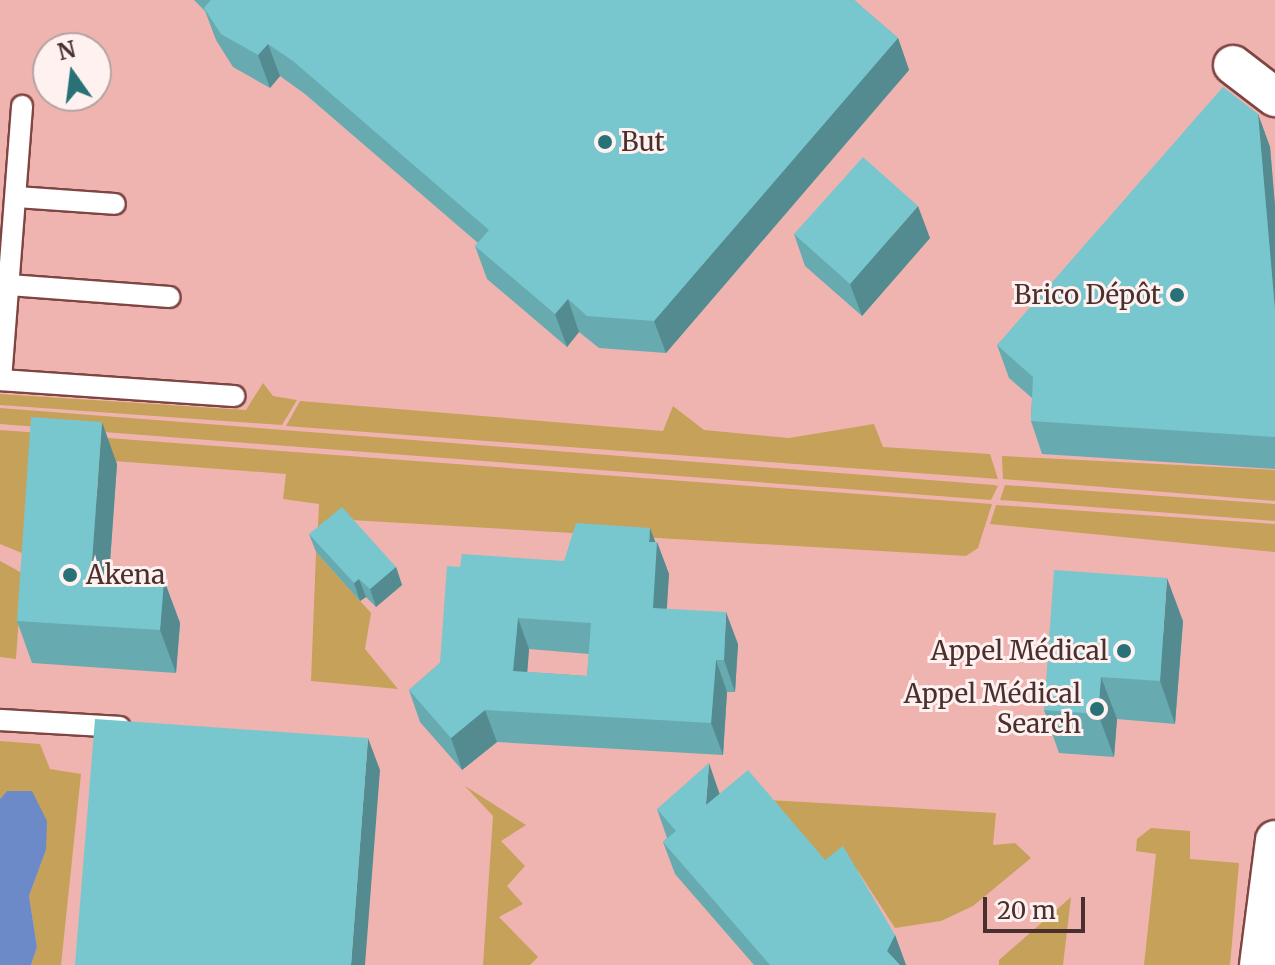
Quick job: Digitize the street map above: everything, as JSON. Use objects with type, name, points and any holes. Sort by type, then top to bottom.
[{"type":"street","points":[[1233,65],[1275,97]]},
{"type":"street","points":[[1259,965],[1275,840]]},
{"type":"lane","points":[[22,106],[1,380],[234,396]]},
{"type":"lane","points":[[16,197],[115,204]]},
{"type":"lane","points":[[9,285],[170,297]]},
{"type":"lane","points":[[0,720],[137,729]]},
{"type":"shaded area","points":[[0,0],[1275,0],[1275,965],[0,965]]},
{"type":"shaded area","points":[[263,383],[273,396],[297,400],[282,425],[0,405],[0,394],[246,410]]},
{"type":"shaded area","points":[[300,401],[663,431],[673,406],[704,430],[789,438],[874,424],[883,447],[990,454],[998,479],[286,426]]},
{"type":"shaded area","points":[[0,408],[998,486],[991,500],[0,424]]},
{"type":"shaded area","points":[[0,430],[992,504],[978,548],[966,556],[351,520],[317,547],[319,504],[283,499],[286,474],[114,461],[34,558],[0,544]]},
{"type":"shaded area","points":[[1002,456],[1275,470],[1275,501],[1003,479]]},
{"type":"shaded area","points":[[1005,485],[1275,504],[1275,521],[1000,500]]},
{"type":"shaded area","points":[[996,505],[1275,524],[1275,552],[990,524]]},
{"type":"shaded area","points":[[316,552],[371,613],[365,649],[398,689],[311,681]]},
{"type":"shaded area","points":[[0,561],[22,573],[16,659],[0,657]]},
{"type":"shaded area","points":[[0,741],[40,744],[50,769],[81,774],[61,965],[31,965],[37,947],[29,896],[46,850],[7,791],[0,799]]},
{"type":"shaded area","points":[[465,786],[526,825],[501,841],[525,866],[507,886],[523,904],[499,917],[538,957],[530,965],[483,965],[493,816]]},
{"type":"shaded area","points":[[768,800],[996,813],[993,845],[1015,843],[1031,858],[973,906],[941,921],[895,928],[858,871],[838,882]]},
{"type":"shaded area","points":[[1151,828],[1190,831],[1190,859],[1239,863],[1230,965],[1144,965],[1156,854],[1136,851],[1137,839]]},
{"type":"shaded area","points":[[1071,897],[1063,965],[999,965],[999,960]]},
{"type":"water","points":[[7,791],[32,791],[47,821],[46,850],[29,896],[37,947],[31,965],[0,965],[0,799]]},
{"type":"building","name":"But","points":[[211,0],[854,0],[898,38],[654,321],[587,316],[568,299],[555,314],[475,246],[489,230],[293,61],[268,44],[258,55],[221,34],[204,8]]},
{"type":"building","name":"Brico Dépôt","points":[[1223,87],[1258,114],[1275,310],[1275,437],[1031,421],[1033,377],[997,345]]},
{"type":"building","points":[[863,157],[918,206],[850,284],[794,234]]},
{"type":"building","points":[[31,417],[102,422],[91,575],[164,580],[160,630],[17,621]]},
{"type":"building","points":[[342,507],[396,567],[370,589],[359,579],[354,583],[309,534]]},
{"type":"building","points":[[576,523],[650,528],[649,542],[657,542],[653,608],[726,612],[724,660],[716,660],[711,723],[485,710],[451,738],[409,690],[440,663],[447,566],[460,567],[462,554],[564,561]],"holes":[[[518,618],[591,623],[587,676],[513,671]]]},
{"type":"building","points":[[1054,570],[1167,578],[1160,681],[1101,677],[1098,714],[1044,710]]},
{"type":"building","points":[[95,719],[368,738],[351,965],[75,965]]},
{"type":"building","points":[[709,763],[706,805],[748,770],[825,860],[843,846],[895,935],[887,951],[900,965],[770,965],[663,842],[676,831],[657,809]]},
{"type":"place","name":"But","points":[[605,142]]},
{"type":"place","name":"Brico Dépôt","points":[[1177,295]]},
{"type":"place","name":"Akena","points":[[70,575]]},
{"type":"place","name":"Appel Médical","points":[[1124,651]]},
{"type":"place","name":"Appel Médical Search","points":[[1097,709]]}]
